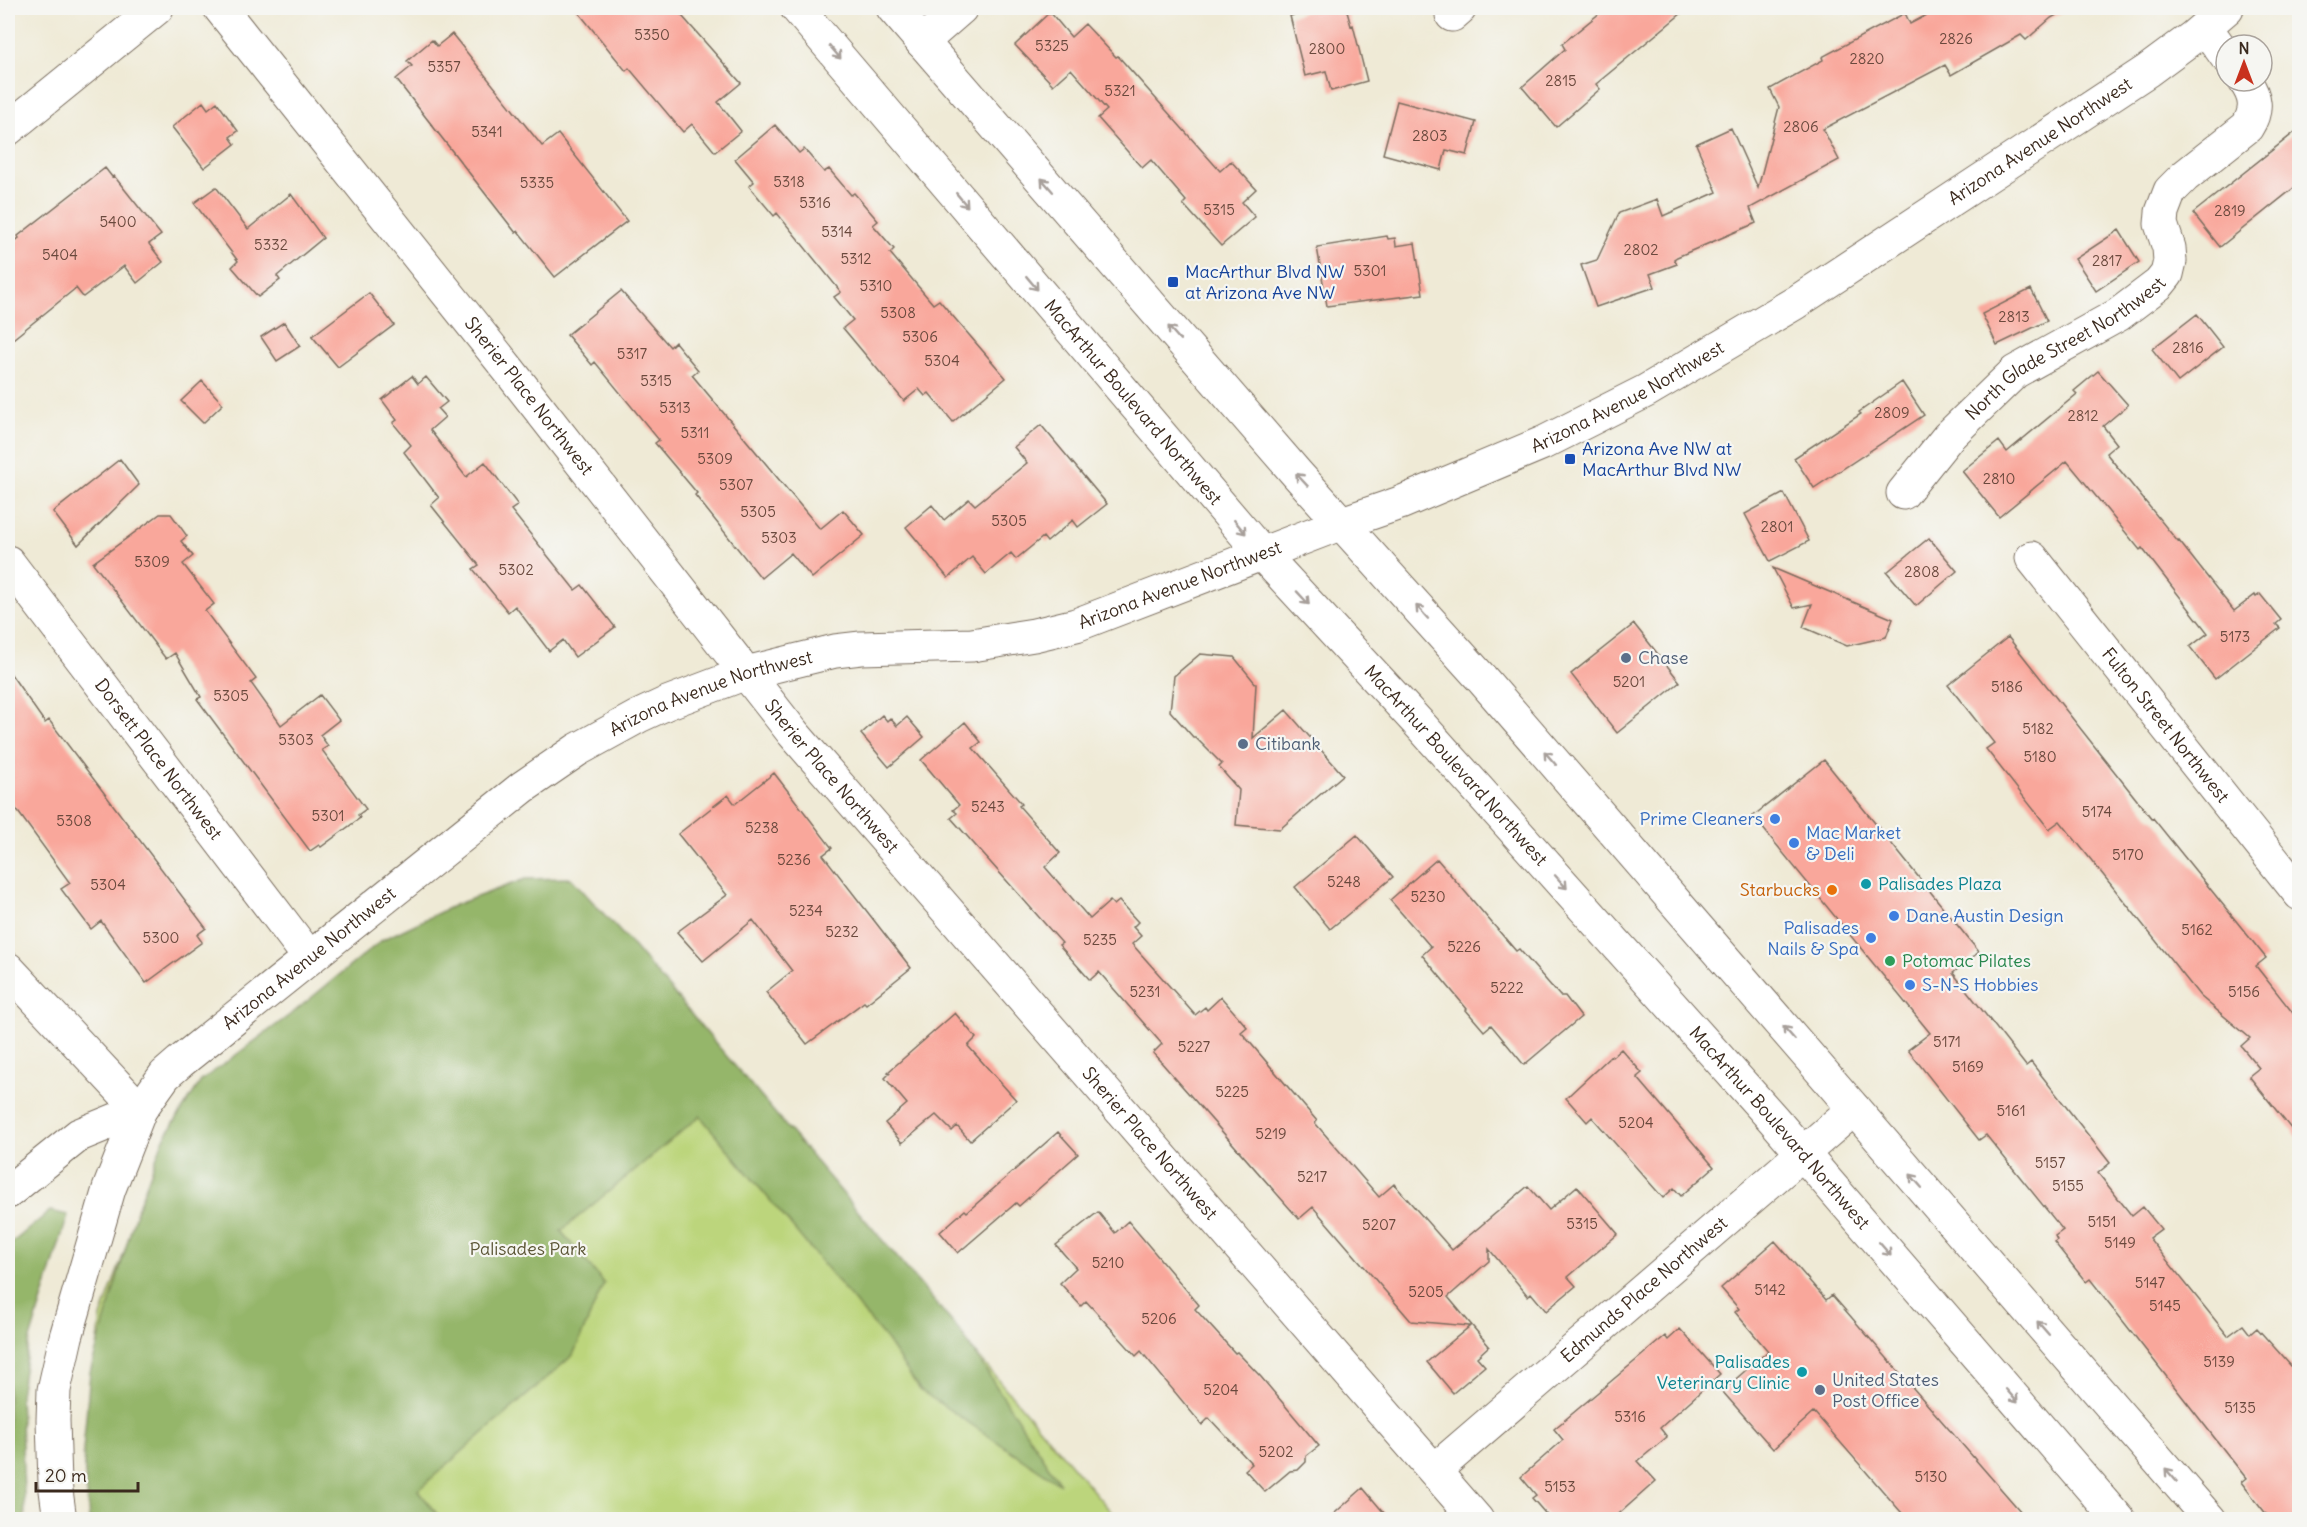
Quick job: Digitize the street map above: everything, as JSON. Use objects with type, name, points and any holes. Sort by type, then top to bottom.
[{"type":"main road","points":[[8,129],[157,8]]},
{"type":"main road","name":"Sherier Place Northwest","points":[[220,8],[508,369],[793,733],[1477,1520]]},
{"type":"main road","name":"MacArthur Boulevard Northwest","points":[[797,8],[1263,555],[1422,727],[1803,1153],[2119,1520]]},
{"type":"main road","points":[[893,8],[1297,474],[1482,679],[2210,1520]]},
{"type":"main road","points":[[922,42],[961,8]]},
{"type":"main road","points":[[2216,17],[2220,33]]},
{"type":"main road","name":"Arizona Avenue Northwest","points":[[60,1520],[55,1483],[52,1420],[58,1366],[109,1189],[140,1110],[165,1075],[523,787],[608,732],[667,703],[746,673],[848,649],[948,646],[1034,635],[1076,625],[1400,503],[1543,443],[1646,391],[1795,303],[2147,71],[2216,17]]},
{"type":"main road","name":"North Glade Street Northwest","points":[[1903,493],[1948,437],[2015,372],[2111,319],[2159,284],[2167,274],[2170,261],[2162,224],[2165,200],[2177,183],[2247,127],[2254,117],[2256,104],[2253,93]]},
{"type":"main road","name":"Fulton Street Northwest","points":[[2032,558],[2300,894]]},
{"type":"main road","name":"Dorsett Place Northwest","points":[[8,562],[309,957]]},
{"type":"main road","points":[[8,969],[140,1110],[79,1135],[8,1192]]},
{"type":"main road","name":"Edmunds Place Northwest","points":[[1435,1470],[1854,1109]]},
{"type":"green space","name":"Palisades Park","points":[[571,878],[635,948],[962,1334],[1060,1484],[920,1390],[887,1341],[700,1116],[561,1231],[604,1283],[573,1355],[418,1490],[441,1519],[89,1519],[83,1451],[90,1372],[136,1212],[163,1140],[201,1081],[295,1011],[382,940],[455,905],[525,879]]},
{"type":"green space","name":"Palisades Park","points":[[578,890],[1117,1519],[94,1520],[86,1433],[101,1317],[162,1147]]},
{"type":"green space","points":[[50,1211],[68,1215],[28,1346],[20,1395],[25,1519],[8,1519],[8,1246]]},
{"type":"building","points":[[575,8],[675,8],[741,83],[718,102],[741,131],[715,152],[692,124],[683,132],[629,68],[626,71]]},
{"type":"building","points":[[1322,8],[1346,8],[1351,26],[1353,25],[1367,81],[1331,91],[1326,71],[1305,76],[1290,16]]},
{"type":"building","points":[[1606,8],[1688,8],[1596,84],[1600,89],[1556,127],[1522,87],[1565,49],[1562,44]]},
{"type":"building","points":[[1940,8],[2069,8],[2051,18],[2026,40],[2021,35],[1951,75],[1945,65],[1823,129],[1839,160],[1750,208],[1756,223],[1677,257],[1674,259],[1677,264],[1650,274],[1655,287],[1596,307],[1581,265],[1597,260],[1619,213],[1657,199],[1663,216],[1717,192],[1696,144],[1731,128],[1758,188],[1779,107],[1770,89],[1823,60],[1822,57],[1905,13],[1910,24]]},
{"type":"building","points":[[1050,12],[1071,37],[1085,24],[1116,57],[1118,56],[1220,171],[1231,161],[1256,189],[1242,202],[1255,217],[1221,246],[1183,204],[1186,201],[1151,160],[1142,168],[1098,118],[1107,110],[1071,69],[1053,85],[1015,45]]},
{"type":"building","points":[[452,34],[542,146],[558,134],[627,221],[555,277],[518,231],[516,233],[396,79],[412,66],[407,61],[432,40],[437,46]]},
{"type":"building","points":[[1397,101],[1476,122],[1467,155],[1446,150],[1441,170],[1383,154]]},
{"type":"building","points":[[203,102],[208,109],[217,102],[238,131],[230,137],[235,144],[204,168],[172,127]]},
{"type":"building","points":[[775,125],[799,153],[804,149],[824,172],[829,169],[851,195],[854,193],[878,221],[873,225],[894,249],[890,253],[933,304],[939,300],[1006,378],[953,422],[929,393],[925,396],[919,389],[904,401],[843,328],[853,320],[834,297],[841,292],[777,213],[774,216],[749,186],[754,182],[735,159]]},
{"type":"building","points":[[2300,128],[2300,183],[2220,247],[2193,213]]},
{"type":"building","points":[[105,168],[161,235],[149,244],[163,262],[137,283],[124,266],[83,297],[76,288],[8,343],[8,247],[19,238],[18,236]]},
{"type":"building","points":[[216,187],[248,229],[291,194],[323,238],[277,276],[280,280],[258,297],[232,267],[238,261],[194,203]]},
{"type":"building","points":[[2119,230],[2139,262],[2096,291],[2075,259]]},
{"type":"building","points":[[1387,236],[1388,239],[1395,238],[1396,246],[1415,243],[1423,294],[1327,306],[1317,247]]},
{"type":"building","points":[[2031,289],[2047,321],[1997,345],[1982,314]]},
{"type":"building","points":[[621,291],[670,347],[675,342],[698,370],[692,375],[820,529],[843,510],[864,535],[812,578],[791,553],[761,578],[695,495],[697,493],[655,443],[659,440],[595,362],[592,365],[567,335]]},
{"type":"building","points":[[369,293],[394,325],[338,367],[312,336]]},
{"type":"building","points":[[2197,314],[2223,347],[2178,382],[2152,349]]},
{"type":"building","points":[[284,322],[300,346],[277,361],[261,337]]},
{"type":"building","points":[[2098,371],[2128,405],[2103,426],[2117,444],[2106,453],[2234,611],[2255,595],[2256,597],[2260,594],[2281,620],[2276,624],[2280,628],[2215,679],[2190,647],[2208,633],[2142,548],[2140,550],[2067,461],[1999,517],[1962,471],[1999,441],[2007,452],[2077,394],[2074,391]]},
{"type":"building","points":[[412,376],[418,384],[426,377],[447,402],[438,409],[445,417],[430,430],[466,477],[485,462],[518,505],[511,510],[575,590],[582,585],[615,627],[575,657],[563,640],[549,651],[515,606],[508,612],[473,569],[479,565],[431,505],[439,498],[404,452],[411,445],[393,423],[397,420],[382,400]]},
{"type":"building","points":[[202,381],[223,404],[203,423],[181,401]]},
{"type":"building","points":[[1902,382],[1924,415],[1814,488],[1794,458],[1861,414],[1859,412]]},
{"type":"building","points":[[1041,425],[1107,504],[1078,527],[1073,520],[1047,542],[1043,537],[1016,559],[1011,553],[986,574],[972,557],[948,578],[906,527],[932,505],[944,520],[969,499],[975,505],[1027,463],[1014,447]]},
{"type":"building","points":[[120,459],[139,485],[78,545],[53,512]]},
{"type":"building","points":[[1784,493],[1809,541],[1770,561],[1745,514]]},
{"type":"building","points":[[160,514],[171,514],[187,536],[181,541],[193,556],[183,564],[214,604],[205,611],[256,679],[251,683],[281,725],[320,695],[339,720],[320,735],[328,746],[322,750],[366,809],[358,815],[360,818],[321,847],[319,845],[310,851],[197,699],[201,697],[175,653],[166,659],[93,563]]},
{"type":"building","points":[[1929,538],[1957,571],[1916,606],[1887,572]]},
{"type":"building","points":[[1773,568],[1893,619],[1886,637],[1847,646],[1803,627],[1812,604],[1794,608]]},
{"type":"building","name":"Chase","points":[[1634,624],[1680,682],[1617,733],[1571,674]]},
{"type":"building","points":[[2008,637],[2266,958],[2256,966],[2300,1022],[2300,1140],[2249,1076],[2259,1068],[2241,1046],[2250,1038],[2200,996],[2060,821],[2049,829],[1986,749],[1994,743],[1948,685]]},
{"type":"building","points":[[1200,654],[1234,657],[1256,684],[1253,738],[1286,710],[1343,775],[1280,829],[1236,825],[1239,790],[1219,767],[1222,764],[1170,711],[1174,676]]},
{"type":"building","points":[[8,670],[45,723],[49,720],[206,928],[197,935],[202,942],[146,983],[101,921],[91,929],[61,889],[70,883],[8,798]]},
{"type":"building","points":[[882,715],[887,721],[890,718],[897,726],[907,717],[924,737],[889,767],[861,734]]},
{"type":"building","points":[[965,722],[981,742],[973,748],[1022,804],[1019,806],[1060,853],[1045,867],[1090,919],[1110,901],[1114,905],[1119,901],[1138,922],[1133,927],[1141,936],[1132,944],[1195,1015],[1205,1007],[1207,1010],[1221,997],[1247,1027],[1241,1032],[1379,1197],[1394,1184],[1452,1250],[1528,1186],[1549,1210],[1577,1186],[1618,1234],[1568,1277],[1576,1286],[1546,1311],[1531,1293],[1528,1296],[1489,1249],[1489,1261],[1448,1297],[1489,1346],[1477,1357],[1485,1366],[1453,1393],[1427,1362],[1470,1326],[1411,1321],[1313,1207],[1299,1219],[1153,1053],[1162,1044],[1099,972],[1090,980],[1059,945],[1062,943],[951,818],[957,813],[953,810],[959,805],[921,760]]},
{"type":"building","points":[[1824,760],[1979,952],[1953,973],[2026,1066],[2031,1062],[2110,1163],[2098,1173],[2132,1216],[2143,1207],[2161,1229],[2149,1238],[2228,1336],[2243,1325],[2250,1334],[2257,1328],[2300,1376],[2300,1520],[2271,1520],[2241,1482],[2246,1478],[2090,1279],[2086,1282],[2054,1242],[2057,1240],[2055,1236],[2063,1230],[1986,1135],[1979,1140],[1908,1050],[1930,1033],[1753,816]]},
{"type":"building","points":[[774,773],[832,848],[823,855],[911,968],[866,1004],[864,1002],[807,1044],[766,992],[792,971],[753,920],[703,961],[677,932],[727,895],[678,834],[728,795],[735,804]]},
{"type":"building","points":[[1357,835],[1393,877],[1330,929],[1295,887]]},
{"type":"building","points":[[1437,859],[1516,951],[1519,949],[1560,996],[1565,996],[1581,1017],[1524,1065],[1491,1025],[1484,1031],[1466,1010],[1422,955],[1431,947],[1390,900]]},
{"type":"building","points":[[955,1013],[976,1038],[968,1046],[1016,1100],[970,1141],[957,1126],[952,1131],[936,1115],[902,1143],[885,1123],[907,1104],[885,1078],[890,1073],[888,1072]]},
{"type":"building","points":[[1621,1049],[1642,1073],[1637,1077],[1714,1167],[1681,1196],[1674,1188],[1663,1198],[1592,1117],[1587,1122],[1566,1098]]},
{"type":"building","points":[[1058,1132],[1078,1154],[1019,1206],[1016,1203],[958,1253],[940,1232],[965,1210],[967,1212]]},
{"type":"building","points":[[1098,1212],[1115,1233],[1128,1221],[1199,1305],[1195,1309],[1235,1353],[1237,1352],[1261,1377],[1319,1446],[1306,1456],[1306,1462],[1298,1470],[1290,1471],[1265,1492],[1245,1470],[1252,1464],[1209,1418],[1202,1425],[1141,1351],[1136,1356],[1086,1301],[1081,1306],[1060,1283],[1076,1268],[1056,1245]]},
{"type":"building","points":[[1775,1241],[1826,1300],[1832,1295],[2028,1520],[1908,1520],[1814,1412],[1773,1449],[1722,1391],[1768,1351],[1735,1312],[1739,1309],[1721,1288]]},
{"type":"building","points":[[1680,1329],[1720,1374],[1660,1428],[1667,1437],[1638,1461],[1656,1481],[1612,1520],[1551,1520],[1532,1498],[1536,1495],[1521,1477],[1563,1440],[1554,1429],[1665,1336],[1668,1340]]},
{"type":"building","points":[[1363,1488],[1390,1520],[1327,1520]]},
{"type":"place","name":"MacArthur Blvd NW at Arizona Ave NW","points":[[1173,282]]},
{"type":"place","name":"Arizona Ave NW at MacArthur Blvd NW","points":[[1570,459]]},
{"type":"place","name":"Chase","points":[[1626,658]]},
{"type":"place","name":"Citibank","points":[[1243,744]]},
{"type":"place","name":"Prime Cleaners","points":[[1775,819]]},
{"type":"place","name":"Mac Market & Deli","points":[[1794,843]]},
{"type":"place","name":"Palisades Plaza","points":[[1866,884]]},
{"type":"place","name":"Starbucks","points":[[1832,890]]},
{"type":"place","name":"Dane Austin Design","points":[[1894,916]]},
{"type":"place","name":"Palisades Nails & Spa","points":[[1871,938]]},
{"type":"place","name":"Potomac Pilates","points":[[1890,961]]},
{"type":"place","name":"S-N-S Hobbies","points":[[1910,985]]},
{"type":"place","name":"Palisades Veterinary Clinic","points":[[1802,1372]]},
{"type":"place","name":"United States Post Office","points":[[1820,1390]]}]
